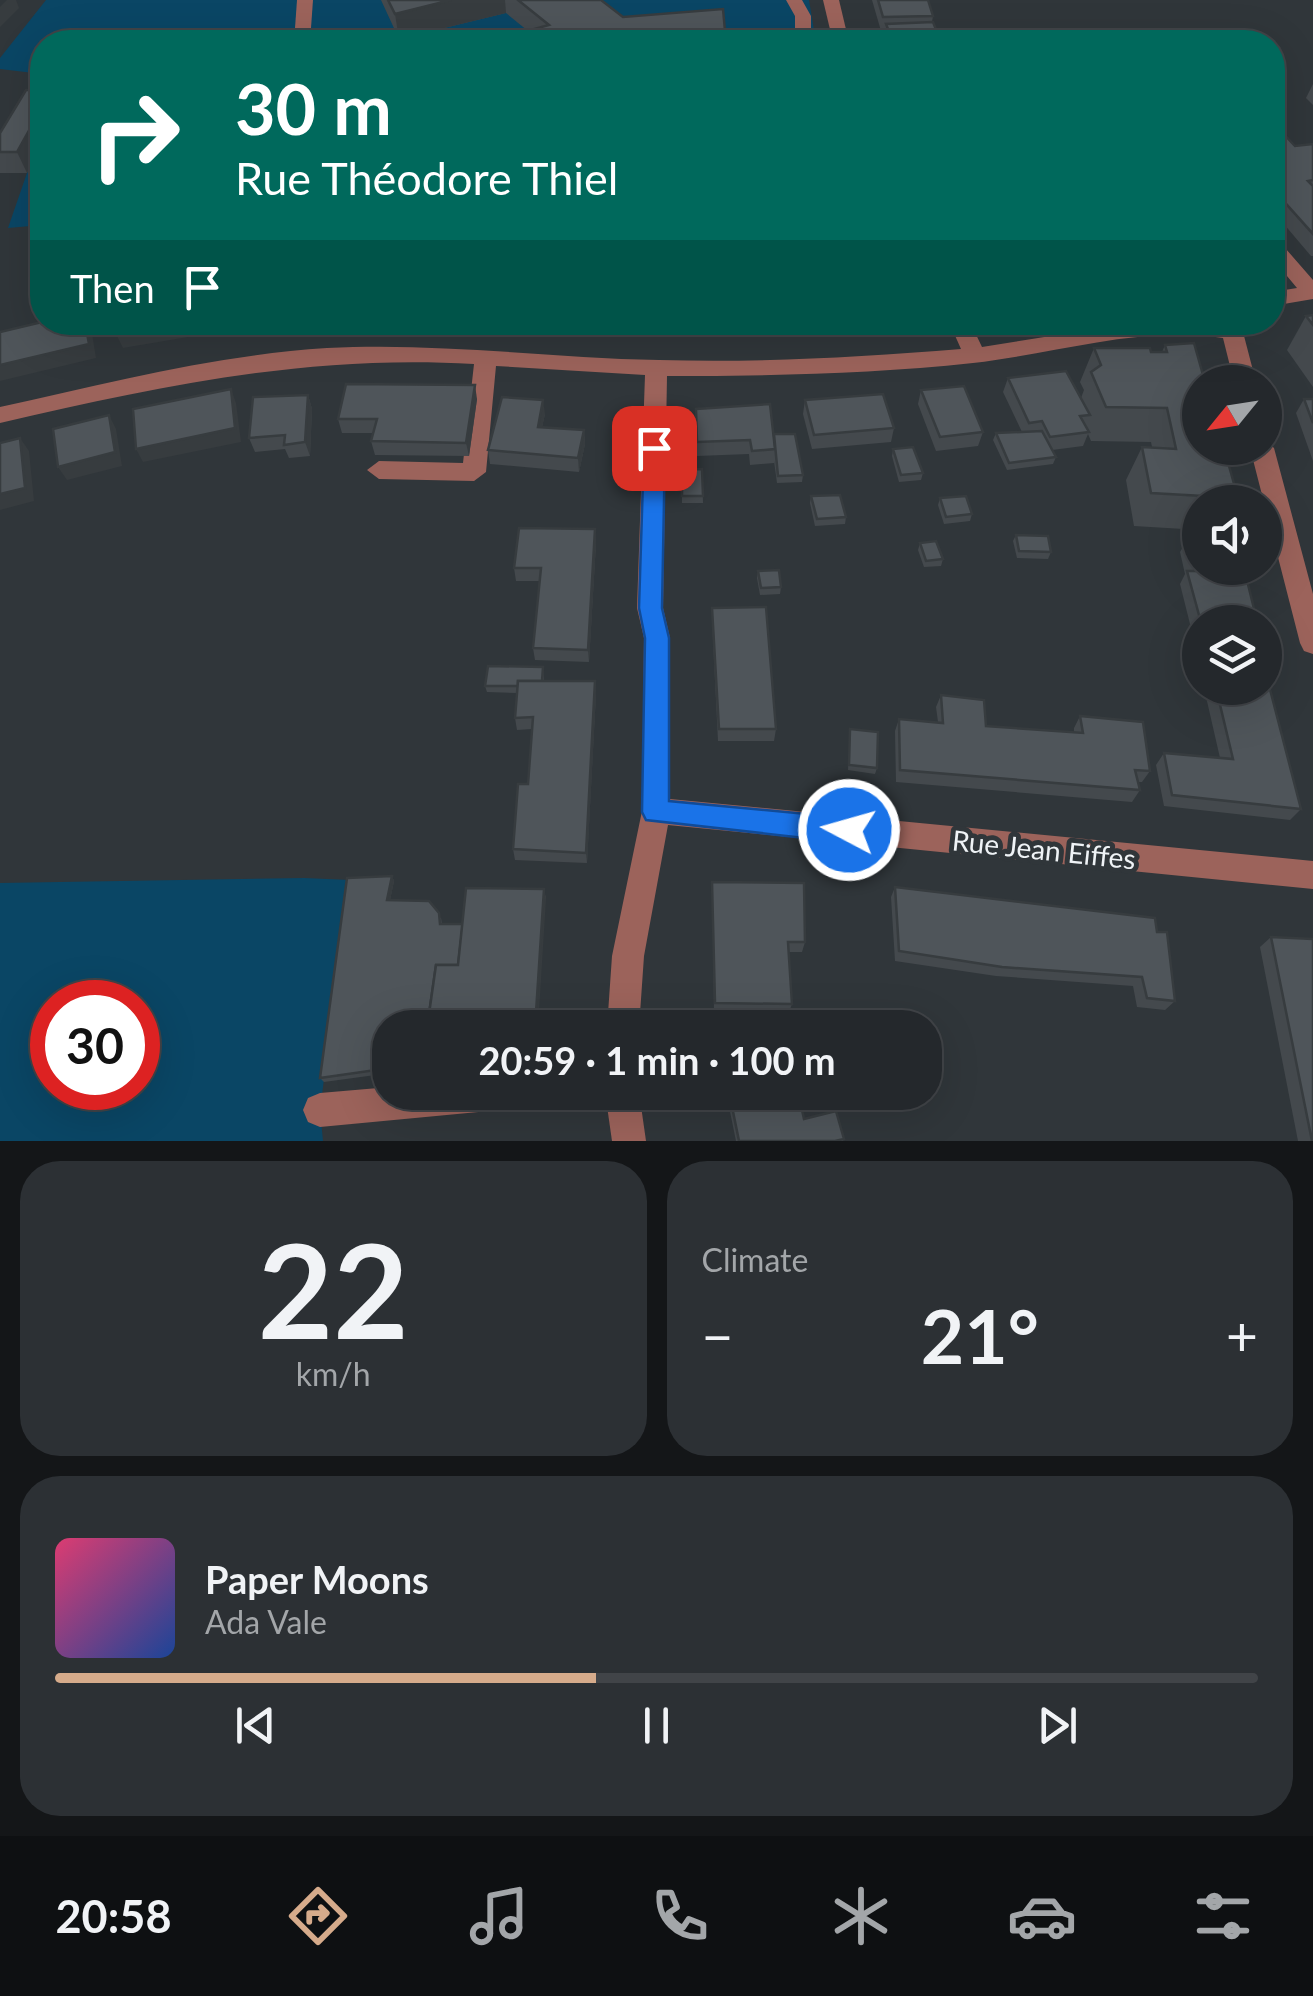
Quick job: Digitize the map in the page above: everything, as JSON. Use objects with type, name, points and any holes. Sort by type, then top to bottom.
[{"type":"street","points":[[303,30],[305,0]]},
{"type":"street","points":[[794,0],[803,16],[803,30]]},
{"type":"street","points":[[832,0],[839,30]]},
{"type":"street","points":[[1285,260],[1312,292],[1285,297]]},
{"type":"street","points":[[965,335],[975,355]]},
{"type":"street","points":[[0,415],[171,376],[258,363],[414,352],[656,368],[805,369],[975,355],[1100,335]]},
{"type":"street","points":[[1235,335],[1242,365]]},
{"type":"street","points":[[379,470],[474,472],[486,357]]},
{"type":"street","points":[[625,1010],[628,956],[656,812],[657,638],[650,608],[656,368]]},
{"type":"street","points":[[1266,465],[1313,643]]},
{"type":"street","name":"Rue Jean Eiffes","points":[[656,812],[1313,875]]},
{"type":"street","points":[[320,1110],[372,1105]]},
{"type":"street","points":[[625,1110],[629,1141]]},
{"type":"shaded area","points":[[46,0],[809,0],[814,30],[30,30],[30,73],[0,69],[0,58]]},
{"type":"shaded area","points":[[30,167],[30,226],[8,228]]},
{"type":"shaded area","points":[[350,880],[320,1110],[323,1141],[0,1141],[0,883]]},
{"type":"building","points":[[388,0],[451,0],[395,14]]},
{"type":"building","points":[[518,0],[601,0],[623,17],[723,9],[725,30],[531,30],[549,25]]},
{"type":"building","points":[[878,0],[928,0],[933,16],[883,17]]},
{"type":"building","points":[[933,22],[936,30],[888,30],[886,24]]},
{"type":"building","points":[[26,90],[30,90],[30,129],[17,152],[0,152],[0,133]]},
{"type":"building","points":[[1285,135],[1295,146],[1313,144],[1313,180],[1308,181],[1313,186],[1313,234],[1285,203]]},
{"type":"building","points":[[30,325],[30,335],[87,335],[89,344],[0,365],[0,332]]},
{"type":"building","points":[[1194,343],[1200,365],[1182,365],[1182,465],[1229,465],[1234,485],[1182,485],[1182,495],[1151,493],[1142,447],[1176,449],[1167,408],[1106,407],[1091,372],[1101,365],[1094,348],[1150,348],[1151,352],[1167,352],[1165,345]]},
{"type":"building","points":[[1066,371],[1090,415],[1080,416],[1089,432],[1050,437],[1042,421],[1029,423],[1008,378]]},
{"type":"building","points":[[346,384],[475,385],[466,443],[371,441],[377,419],[338,419]]},
{"type":"building","points":[[964,386],[983,432],[940,437],[921,390]]},
{"type":"building","points":[[231,389],[235,428],[136,449],[133,409]]},
{"type":"building","points":[[883,394],[894,428],[814,435],[805,400]]},
{"type":"building","points":[[308,395],[305,442],[284,445],[285,435],[249,438],[253,397]]},
{"type":"building","points":[[502,397],[543,400],[538,427],[584,430],[578,458],[488,450]]},
{"type":"building","points":[[1304,399],[1313,399],[1313,423]]},
{"type":"building","points":[[770,404],[775,449],[752,451],[750,440],[697,442],[696,409]]},
{"type":"building","points":[[109,415],[115,452],[58,467],[53,429]]},
{"type":"building","points":[[1042,431],[1056,457],[1009,463],[996,433]]},
{"type":"building","points":[[774,434],[795,434],[803,475],[778,476]]},
{"type":"building","points":[[20,438],[25,488],[0,494],[0,443]]},
{"type":"building","points":[[913,447],[923,473],[901,475],[893,449]]},
{"type":"building","points":[[702,469],[703,496],[682,496],[682,470]]},
{"type":"building","points":[[840,495],[846,517],[817,519],[811,496]]},
{"type":"building","points":[[966,496],[972,514],[946,517],[940,498]]},
{"type":"building","points":[[519,528],[595,529],[588,650],[533,648],[541,568],[514,568]]},
{"type":"building","points":[[1016,535],[1048,536],[1051,552],[1019,551]]},
{"type":"building","points":[[936,541],[943,559],[926,561],[920,543]]},
{"type":"building","points":[[779,570],[781,587],[761,588],[758,571]]},
{"type":"building","points":[[1191,585],[1248,585],[1253,605],[1196,605]]},
{"type":"building","points":[[766,607],[776,729],[719,729],[712,608]]},
{"type":"building","points":[[488,666],[543,667],[542,681],[485,686]]},
{"type":"building","points":[[518,681],[595,681],[586,853],[513,849],[518,784],[528,784],[533,717],[515,718]]},
{"type":"building","points":[[941,695],[984,700],[986,726],[1083,733],[1080,716],[1143,722],[1150,771],[1135,770],[1140,790],[900,770],[899,719],[943,723]]},
{"type":"building","points":[[1220,705],[1274,705],[1301,809],[1172,795],[1164,753],[1233,759]]},
{"type":"building","points":[[850,729],[878,732],[877,768],[849,765]]},
{"type":"building","points":[[392,876],[387,900],[429,901],[439,913],[440,924],[463,924],[458,965],[436,965],[430,1010],[372,1010],[372,1071],[320,1078],[347,878]]},
{"type":"building","points":[[712,882],[804,883],[805,942],[788,942],[792,1004],[715,1003]]},
{"type":"building","points":[[895,887],[1155,918],[1157,932],[1167,932],[1175,1001],[1147,998],[1142,977],[1002,967],[899,951]]},
{"type":"building","points":[[466,888],[544,889],[536,1010],[430,1010],[436,965],[458,965]]},
{"type":"building","points":[[1271,937],[1313,939],[1313,1141],[1312,1141]]},
{"type":"building","points":[[733,1110],[802,1110],[804,1119],[836,1111],[844,1139],[835,1141],[739,1141]]},
{"type":"route","points":[[654,448],[650,608],[657,638],[656,812],[849,830]]}]
